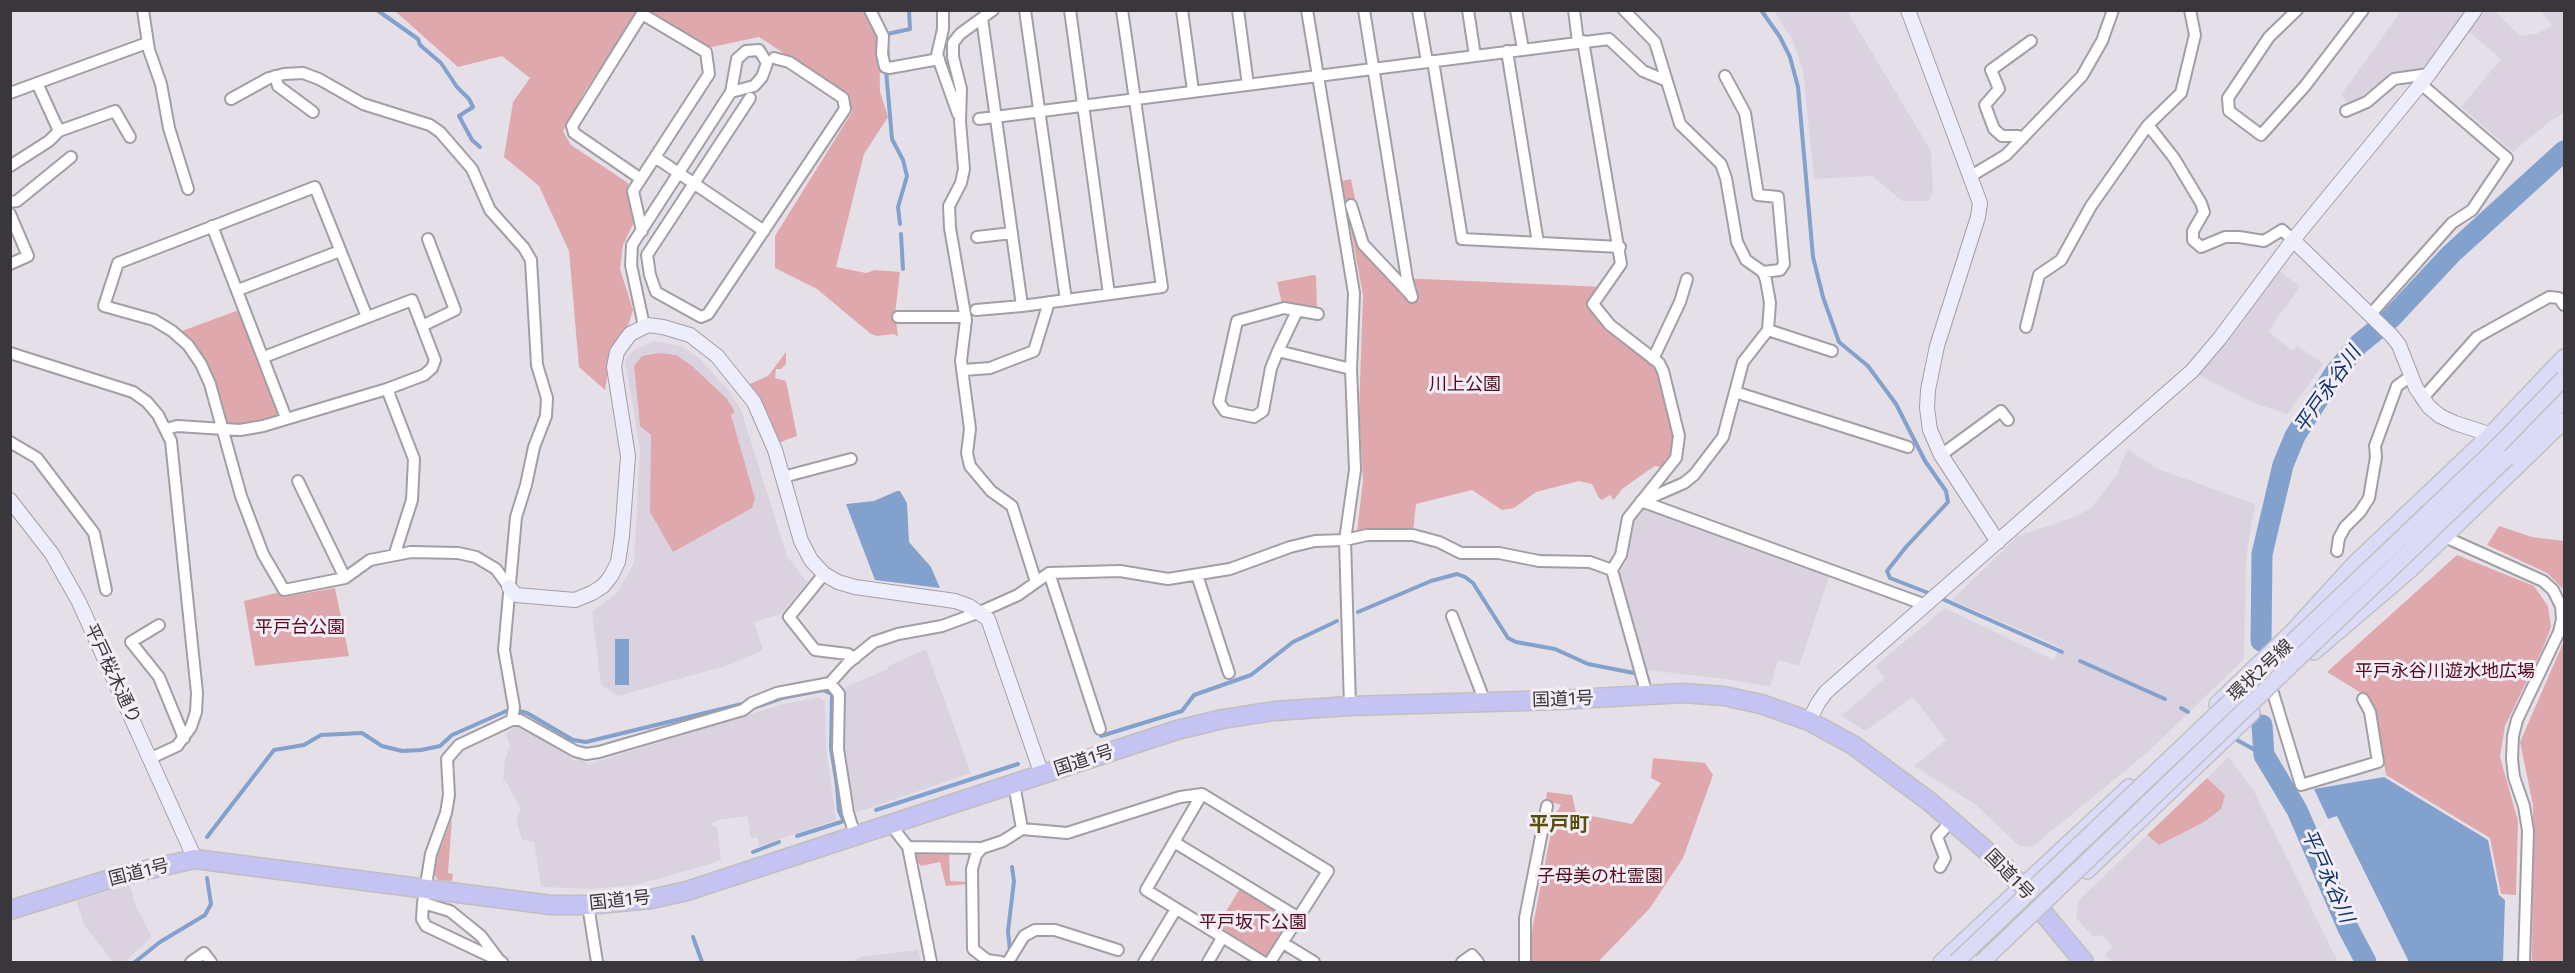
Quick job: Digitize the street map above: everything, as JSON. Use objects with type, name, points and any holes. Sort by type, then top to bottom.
[{"type":"highway","name":"国道1号","points":[[10,910],[123,875],[195,859],[290,870],[424,896],[550,905],[588,905],[651,899],[687,891],[1177,730],[1223,719],[1274,711],[1350,706],[1683,693],[1724,696],[1761,704],[1809,721],[1853,746],[1930,802],[1997,860],[2043,911],[2084,963]]},
{"type":"main road","points":[[1941,963],[2292,632],[2354,564],[2490,435],[2565,357]]},
{"type":"main road","name":"環状2号線","points":[[1956,963],[2496,448],[2565,378]]},
{"type":"main road","name":"環状2号線","points":[[1982,963],[2565,400]]},
{"type":"main road","points":[[1988,963],[2145,818],[2313,652],[2371,606],[2522,465],[2565,421]]},
{"type":"street","points":[[143,10],[147,43],[161,84],[169,128],[187,187]]},
{"type":"street","points":[[870,10],[883,36],[882,54],[885,67],[939,60]]},
{"type":"street","points":[[943,10],[943,29],[937,55],[960,121]]},
{"type":"street","points":[[993,10],[960,34],[953,43],[953,57],[961,89],[960,121],[964,169],[961,183],[949,206],[950,228],[965,317],[961,361],[970,429],[968,453],[970,466],[991,491],[1012,506],[1036,582]]},
{"type":"street","points":[[1025,10],[1066,300]]},
{"type":"street","points":[[1070,10],[1108,294]]},
{"type":"street","points":[[976,310],[1162,287],[1122,10]]},
{"type":"street","points":[[1182,10],[1193,91]]},
{"type":"street","points":[[1238,10],[1248,85]]},
{"type":"street","points":[[1307,10],[1318,77],[1341,184],[1354,293],[1351,369],[1355,470],[1345,540],[1350,706]]},
{"type":"street","points":[[1351,205],[1363,244],[1413,297],[1407,279],[1364,10]]},
{"type":"street","points":[[1418,10],[1430,62],[1462,238],[1620,247]]},
{"type":"street","points":[[1468,10],[1475,56]]},
{"type":"street","points":[[1516,10],[1523,49]]},
{"type":"street","points":[[1574,10],[1622,264],[1593,304],[1610,326],[1653,359],[1663,371],[1679,436],[1676,458],[1628,518],[1621,555],[1612,570],[1647,696]]},
{"type":"street","points":[[1624,10],[1655,42],[1680,124],[1720,165],[1726,178],[1737,242],[1746,260],[1763,272],[1770,303],[1768,330],[1743,362],[1723,437],[1694,475],[1684,483],[1641,501]]},
{"type":"street","points":[[1908,10],[1980,203],[1978,217],[1943,324],[1928,390],[1927,408],[1930,430],[1941,455],[1998,542]]},
{"type":"street","points":[[1971,176],[2006,155],[2082,76],[2102,41],[2113,10]]},
{"type":"street","points":[[2026,327],[2039,275],[2061,260],[2091,206],[2148,125],[2181,93],[2194,35],[2190,10]]},
{"type":"street","points":[[2297,10],[2269,37],[2228,98],[2229,111],[2261,135],[2305,86],[2363,10]]},
{"type":"street","points":[[1809,721],[1818,702],[1826,692],[2192,371],[2220,338],[2293,240],[2425,79],[2475,10]]},
{"type":"street","points":[[640,179],[574,133],[572,126],[642,14],[706,52],[709,74],[633,190],[642,231]]},
{"type":"street","points":[[982,18],[1022,306]]},
{"type":"street","points":[[979,119],[1609,39],[1643,71],[1667,81]]},
{"type":"street","points":[[2022,139],[2018,136],[2002,136],[1994,129],[1985,105],[1999,89],[1991,70],[2031,41]]},
{"type":"street","points":[[10,93],[147,43]]},
{"type":"street","points":[[1507,51],[1538,243]]},
{"type":"street","points":[[750,98],[647,255],[650,275],[656,292],[701,317],[708,314],[845,110],[843,98],[789,62],[774,58]]},
{"type":"street","points":[[231,99],[275,76],[303,74],[319,79],[363,104],[430,125],[440,132],[472,169],[490,210],[525,248],[531,260],[537,365],[547,398],[546,416],[534,447],[516,517],[504,650],[514,707],[512,720]]},
{"type":"street","points":[[275,76],[278,86],[313,112]]},
{"type":"street","points":[[1725,76],[1745,113],[1758,195],[1778,197],[1784,264],[1780,270],[1763,272]]},
{"type":"street","points":[[2346,111],[2367,102],[2394,78],[2425,79],[2507,158],[2472,210],[2452,223],[2372,317]]},
{"type":"street","points":[[37,83],[59,131]]},
{"type":"street","points":[[644,326],[631,254],[633,245],[731,92]]},
{"type":"street","points":[[10,166],[49,141],[59,131],[116,111],[130,137]]},
{"type":"street","points":[[2148,125],[2174,158],[2201,203],[2204,212],[2193,231],[2193,240],[2201,247],[2225,237],[2264,241],[2282,230],[2388,332],[2398,345],[2422,399],[2440,416],[2490,435],[2514,440],[2522,437],[2565,393]]},
{"type":"street","points":[[10,202],[16,201],[71,157]]},
{"type":"street","points":[[655,157],[764,231]]},
{"type":"street","points":[[367,317],[315,187],[206,226],[117,263],[104,306],[154,320],[172,331],[188,345],[201,364],[223,429],[241,496],[263,554],[284,590],[345,578],[370,560],[395,554],[458,553],[476,557],[496,569],[516,595],[575,600],[603,586],[618,562],[628,456],[614,366],[616,352],[630,334],[644,326],[663,327],[690,335],[717,356],[754,402],[767,429],[801,541],[811,560],[824,574],[838,582],[855,587],[955,601],[980,612],[988,619],[1042,775]]},
{"type":"street","points":[[10,214],[28,256],[10,264]]},
{"type":"street","points":[[206,226],[237,290],[286,418]]},
{"type":"street","points":[[977,237],[1012,233]]},
{"type":"street","points":[[422,326],[455,310],[429,239]]},
{"type":"street","points":[[237,290],[340,251]]},
{"type":"street","points":[[1653,359],[1680,302],[1687,279]]},
{"type":"street","points":[[2422,399],[2477,337],[2549,297],[2559,298],[2565,305]]},
{"type":"street","points":[[167,429],[177,426],[223,429],[263,426],[387,389],[424,375],[432,368],[435,360],[412,300],[264,357]]},
{"type":"street","points":[[964,370],[990,368],[1034,351],[1049,302]]},
{"type":"street","points":[[1297,311],[1271,368],[1263,411],[1254,417],[1225,411],[1219,402],[1237,321],[1284,308],[1318,314]]},
{"type":"street","points":[[898,317],[965,317]]},
{"type":"street","points":[[1768,330],[1832,351]]},
{"type":"street","points":[[1278,351],[1351,369]]},
{"type":"street","points":[[10,353],[133,392],[147,402],[167,429],[174,455],[197,693],[196,712],[184,738],[177,746],[151,758]]},
{"type":"street","points":[[2337,550],[2339,538],[2345,527],[2360,512],[2369,498],[2376,457],[2375,446],[2397,386],[2411,376]]},
{"type":"street","points":[[387,389],[414,459],[412,500],[395,554]]},
{"type":"street","points":[[1735,392],[1908,447]]},
{"type":"street","points":[[1941,455],[2001,411],[2008,420]]},
{"type":"street","points":[[10,442],[37,458],[94,533],[106,590]]},
{"type":"street","points":[[783,477],[851,459]]},
{"type":"street","points":[[298,481],[345,578]]},
{"type":"street","name":"平戸桜木通り","points":[[10,500],[52,554],[67,579],[151,758],[195,859]]},
{"type":"street","points":[[1641,501],[1926,605]]},
{"type":"street","points":[[501,962],[426,926],[422,919],[431,854],[446,813],[447,759],[459,745],[512,720],[520,720],[559,743],[586,754],[599,752],[747,706],[777,693],[830,683],[874,642],[885,637],[942,626],[980,612],[1017,595],[1049,573],[1120,571],[1168,579],[1248,564],[1306,543],[1345,540],[1363,533],[1413,536],[1438,542],[1461,553],[1499,553],[1539,561],[1590,562],[1612,570]]},
{"type":"street","points":[[2445,537],[2543,581],[2553,590],[2561,606],[2562,619],[2559,632],[2517,720],[2513,736],[2514,777],[2524,806],[2528,831],[2524,963]]},
{"type":"street","points":[[1049,573],[1100,729]]},
{"type":"street","points":[[824,574],[789,617],[815,650],[848,654],[855,658]]},
{"type":"street","points":[[1197,575],[1229,673]]},
{"type":"street","points":[[1452,616],[1485,702]]},
{"type":"street","points":[[159,625],[130,642],[159,677],[184,738]]},
{"type":"street","points":[[830,683],[838,694],[838,749],[848,813],[855,835]]},
{"type":"street","points":[[2273,693],[2301,785],[2378,762],[2370,712],[2363,699]]},
{"type":"street","points":[[1014,784],[1022,829]]},
{"type":"street","points":[[908,847],[981,848],[1003,841],[1022,829],[1067,833],[1180,797],[1202,794],[1328,871],[1270,963]]},
{"type":"street","points":[[1202,794],[1146,890],[1263,963]]},
{"type":"street","points":[[1525,963],[1526,918],[1547,806]]},
{"type":"street","points":[[1940,867],[1945,858],[1937,837],[1951,821]]},
{"type":"street","points":[[893,823],[897,833],[908,847],[930,963]]},
{"type":"street","points":[[1174,842],[1299,918]]},
{"type":"street","points":[[981,848],[976,855],[972,869],[973,950],[987,960],[1001,963]]},
{"type":"street","points":[[424,896],[450,911],[481,936],[501,962]]},
{"type":"street","points":[[588,905],[597,963]]},
{"type":"street","points":[[1142,961],[1176,909]]},
{"type":"street","points":[[1008,963],[1024,936],[1035,930],[1055,930],[1118,950]]},
{"type":"street","points":[[1208,963],[1222,938]]},
{"type":"street","points":[[1283,943],[1314,963]]},
{"type":"street","points":[[191,963],[204,953],[211,963]]},
{"type":"street","points":[[1462,963],[1472,955],[1478,963]]},
{"type":"shaded area","points":[[1774,11],[1847,11],[1931,151],[1933,193],[1929,201],[1902,201],[1872,176],[1814,179],[1803,70],[1793,41]]},
{"type":"shaded area","points":[[2401,11],[2469,11],[2425,70],[2350,105],[2341,95]]},
{"type":"shaded area","points":[[2485,11],[2495,11],[2520,36],[2538,33],[2552,26],[2541,11],[2564,11],[2564,113],[2549,122],[2513,152],[2461,107],[2501,59],[2468,31]]},
{"type":"shaded area","points":[[2277,269],[2300,287],[2268,331],[2293,351],[2297,345],[2323,364],[2288,414],[2256,404],[2196,374]]},
{"type":"shaded area","points":[[653,341],[682,346],[700,359],[730,392],[741,410],[787,556],[807,582],[781,614],[754,622],[763,650],[729,665],[618,696],[601,685],[592,612],[618,592],[634,563],[640,449],[625,360],[634,350]]},
{"type":"shaded area","points":[[2127,449],[2158,469],[2255,504],[2246,558],[2244,659],[2149,751],[2032,847],[2019,846],[1976,805],[1914,766],[1946,740],[1913,697],[1865,731],[1841,716],[1885,678],[1875,666],[1945,608],[2054,660],[2060,647],[1952,600],[2018,536],[2072,518],[2091,508],[2118,473]]},
{"type":"shaded area","points":[[1643,508],[1830,574],[1799,666],[1778,660],[1770,687],[1734,680],[1647,670],[1619,574],[1628,558],[1633,522]]},
{"type":"shaded area","points":[[926,649],[971,773],[852,814],[842,753],[843,688],[888,669],[888,666]]},
{"type":"shaded area","points":[[819,697],[825,702],[826,748],[836,820],[759,846],[758,838],[751,838],[747,816],[718,820],[710,824],[717,827],[721,860],[635,885],[592,889],[541,887],[534,842],[522,840],[516,818],[521,810],[506,781],[503,780],[510,745],[506,734],[515,727],[518,726],[541,736],[575,761],[578,758],[589,764],[780,705]]},
{"type":"shaded area","points":[[2228,757],[2254,791],[2338,962],[2111,962],[2105,954],[2113,948],[2103,935],[2093,937],[2076,918],[2079,900],[2147,835],[2159,845],[2225,795],[2207,778]]},
{"type":"shaded area","points":[[130,885],[135,905],[152,937],[126,962],[113,962],[85,926],[76,901]]},
{"type":"shaded area","points":[[918,950],[921,962],[852,962],[860,957]]},
{"type":"green space","points":[[395,11],[638,11],[585,91],[563,131],[571,145],[628,183],[635,220],[623,245],[620,269],[633,310],[627,329],[612,346],[605,390],[579,367],[569,251],[539,186],[504,157],[513,102],[530,78],[502,56],[458,67]]},
{"type":"green space","points":[[642,11],[867,11],[879,32],[880,92],[888,117],[864,154],[836,267],[866,273],[875,270],[900,272],[895,314],[898,336],[871,334],[817,289],[775,268],[775,236],[852,112],[850,97],[759,37],[707,48]]},
{"type":"green space","name":"川上公園","points":[[1351,179],[1360,223],[1367,241],[1399,278],[1605,287],[1593,304],[1659,363],[1672,433],[1673,451],[1661,467],[1655,466],[1643,474],[1622,489],[1614,500],[1610,495],[1602,500],[1592,484],[1579,481],[1536,492],[1514,508],[1502,510],[1472,490],[1416,504],[1413,531],[1357,532],[1363,480],[1359,412],[1363,295],[1342,181]]},
{"type":"green space","points":[[1316,276],[1317,310],[1282,304],[1277,282]]},
{"type":"green space","points":[[239,310],[279,415],[237,424],[227,423],[207,361],[182,331]]},
{"type":"green space","points":[[786,352],[786,364],[781,369],[776,369],[775,378],[786,381],[797,436],[778,443],[750,384],[768,376]]},
{"type":"green space","points":[[659,353],[676,355],[691,365],[727,399],[735,412],[731,415],[755,499],[752,508],[673,552],[650,512],[651,435],[640,426],[634,366],[642,356]]},
{"type":"green space","points":[[2499,526],[2532,537],[2564,541],[2564,590],[2547,573],[2487,545]]},
{"type":"green space","name":"平戸永谷川遊水地広場","points":[[2457,555],[2534,586],[2548,606],[2551,627],[2505,726],[2500,757],[2518,821],[2516,895],[2501,894],[2490,838],[2386,775],[2374,709],[2363,694],[2327,672]]},
{"type":"green space","name":"平戸台公園","points":[[335,588],[349,656],[255,666],[244,601],[280,592],[283,597]]},
{"type":"green space","points":[[2564,641],[2564,962],[2532,962],[2533,805],[2520,742]]},
{"type":"green space","name":"子母美の杜霊園","points":[[1653,758],[1705,763],[1713,775],[1683,858],[1650,908],[1598,962],[1529,962],[1533,925],[1554,817],[1561,805],[1546,800],[1547,792],[1572,795],[1576,813],[1632,824],[1661,783],[1651,778]]},
{"type":"green space","points":[[2207,778],[2225,795],[2221,809],[2204,822],[2159,845],[2147,835]]},
{"type":"green space","points":[[452,818],[448,873],[453,874],[452,881],[438,880],[434,874],[438,855]]},
{"type":"green space","points":[[915,851],[949,851],[950,881],[968,882],[968,884],[946,886],[940,862],[921,866],[916,860]]},
{"type":"green space","name":"平戸坂下公園","points":[[1241,887],[1291,916],[1265,959],[1215,929]]},
{"type":"water","points":[[900,491],[907,503],[909,542],[931,567],[940,588],[875,580],[846,504],[874,501]]},
{"type":"water","points":[[615,639],[629,639],[629,685],[615,685]]},
{"type":"water","points":[[2384,777],[2488,840],[2499,895],[2505,900],[2503,962],[2409,962],[2337,816],[2328,819],[2314,789]]},
{"type":"waterway","points":[[377,10],[418,39],[420,45],[441,63],[457,87],[469,99],[473,107],[459,116],[472,140],[480,147]]},
{"type":"waterway","points":[[887,36],[887,34],[910,29],[909,10]]},
{"type":"waterway","points":[[1761,10],[1780,37],[1790,57],[1798,87],[1813,257],[1823,297],[1839,342],[1868,366],[1896,404],[1925,461],[1946,491],[1948,502],[1887,571],[1890,578],[1931,594]]},
{"type":"waterway","points":[[887,44],[888,60]]},
{"type":"waterway","points":[[886,70],[892,139],[903,160],[907,176],[898,207],[900,224]]},
{"type":"waterway","name":"平戸永谷川","points":[[2261,641],[2262,554],[2283,465],[2295,436],[2334,374],[2359,344],[2391,318],[2451,254],[2564,151]]},
{"type":"waterway","points":[[901,234],[903,269]]},
{"type":"waterway","points":[[1358,612],[1431,581],[1457,574],[1473,583],[1508,638],[1516,642],[1555,649],[1588,664],[1634,673]]},
{"type":"waterway","points":[[1938,597],[2062,652]]},
{"type":"waterway","points":[[1101,736],[1182,711],[1194,695],[1251,675],[1293,642],[1337,621]]},
{"type":"waterway","points":[[2080,661],[2165,699]]},
{"type":"waterway","points":[[207,837],[274,750],[304,745],[321,735],[362,733],[382,746],[402,751],[421,750],[440,746],[452,735],[511,709],[527,713],[573,740],[586,742],[742,704],[753,708],[782,698],[823,690],[832,694],[831,748],[839,811],[844,821],[797,836]]},
{"type":"waterway","points":[[2181,708],[2188,712]]},
{"type":"waterway","name":"平戸永谷川","points":[[2262,725],[2264,755],[2297,810],[2348,928],[2366,962]]},
{"type":"waterway","points":[[2235,739],[2264,755]]},
{"type":"waterway","points":[[876,810],[1018,764]]},
{"type":"waterway","points":[[753,852],[779,842]]},
{"type":"waterway","points":[[1010,951],[1008,931],[1014,881],[1012,867]]},
{"type":"waterway","points":[[135,962],[160,942],[205,915],[211,904],[207,878]]},
{"type":"waterway","points":[[693,937],[702,962]]},
{"type":"district","name":"平戸町","points":[[1559,825]]}]
